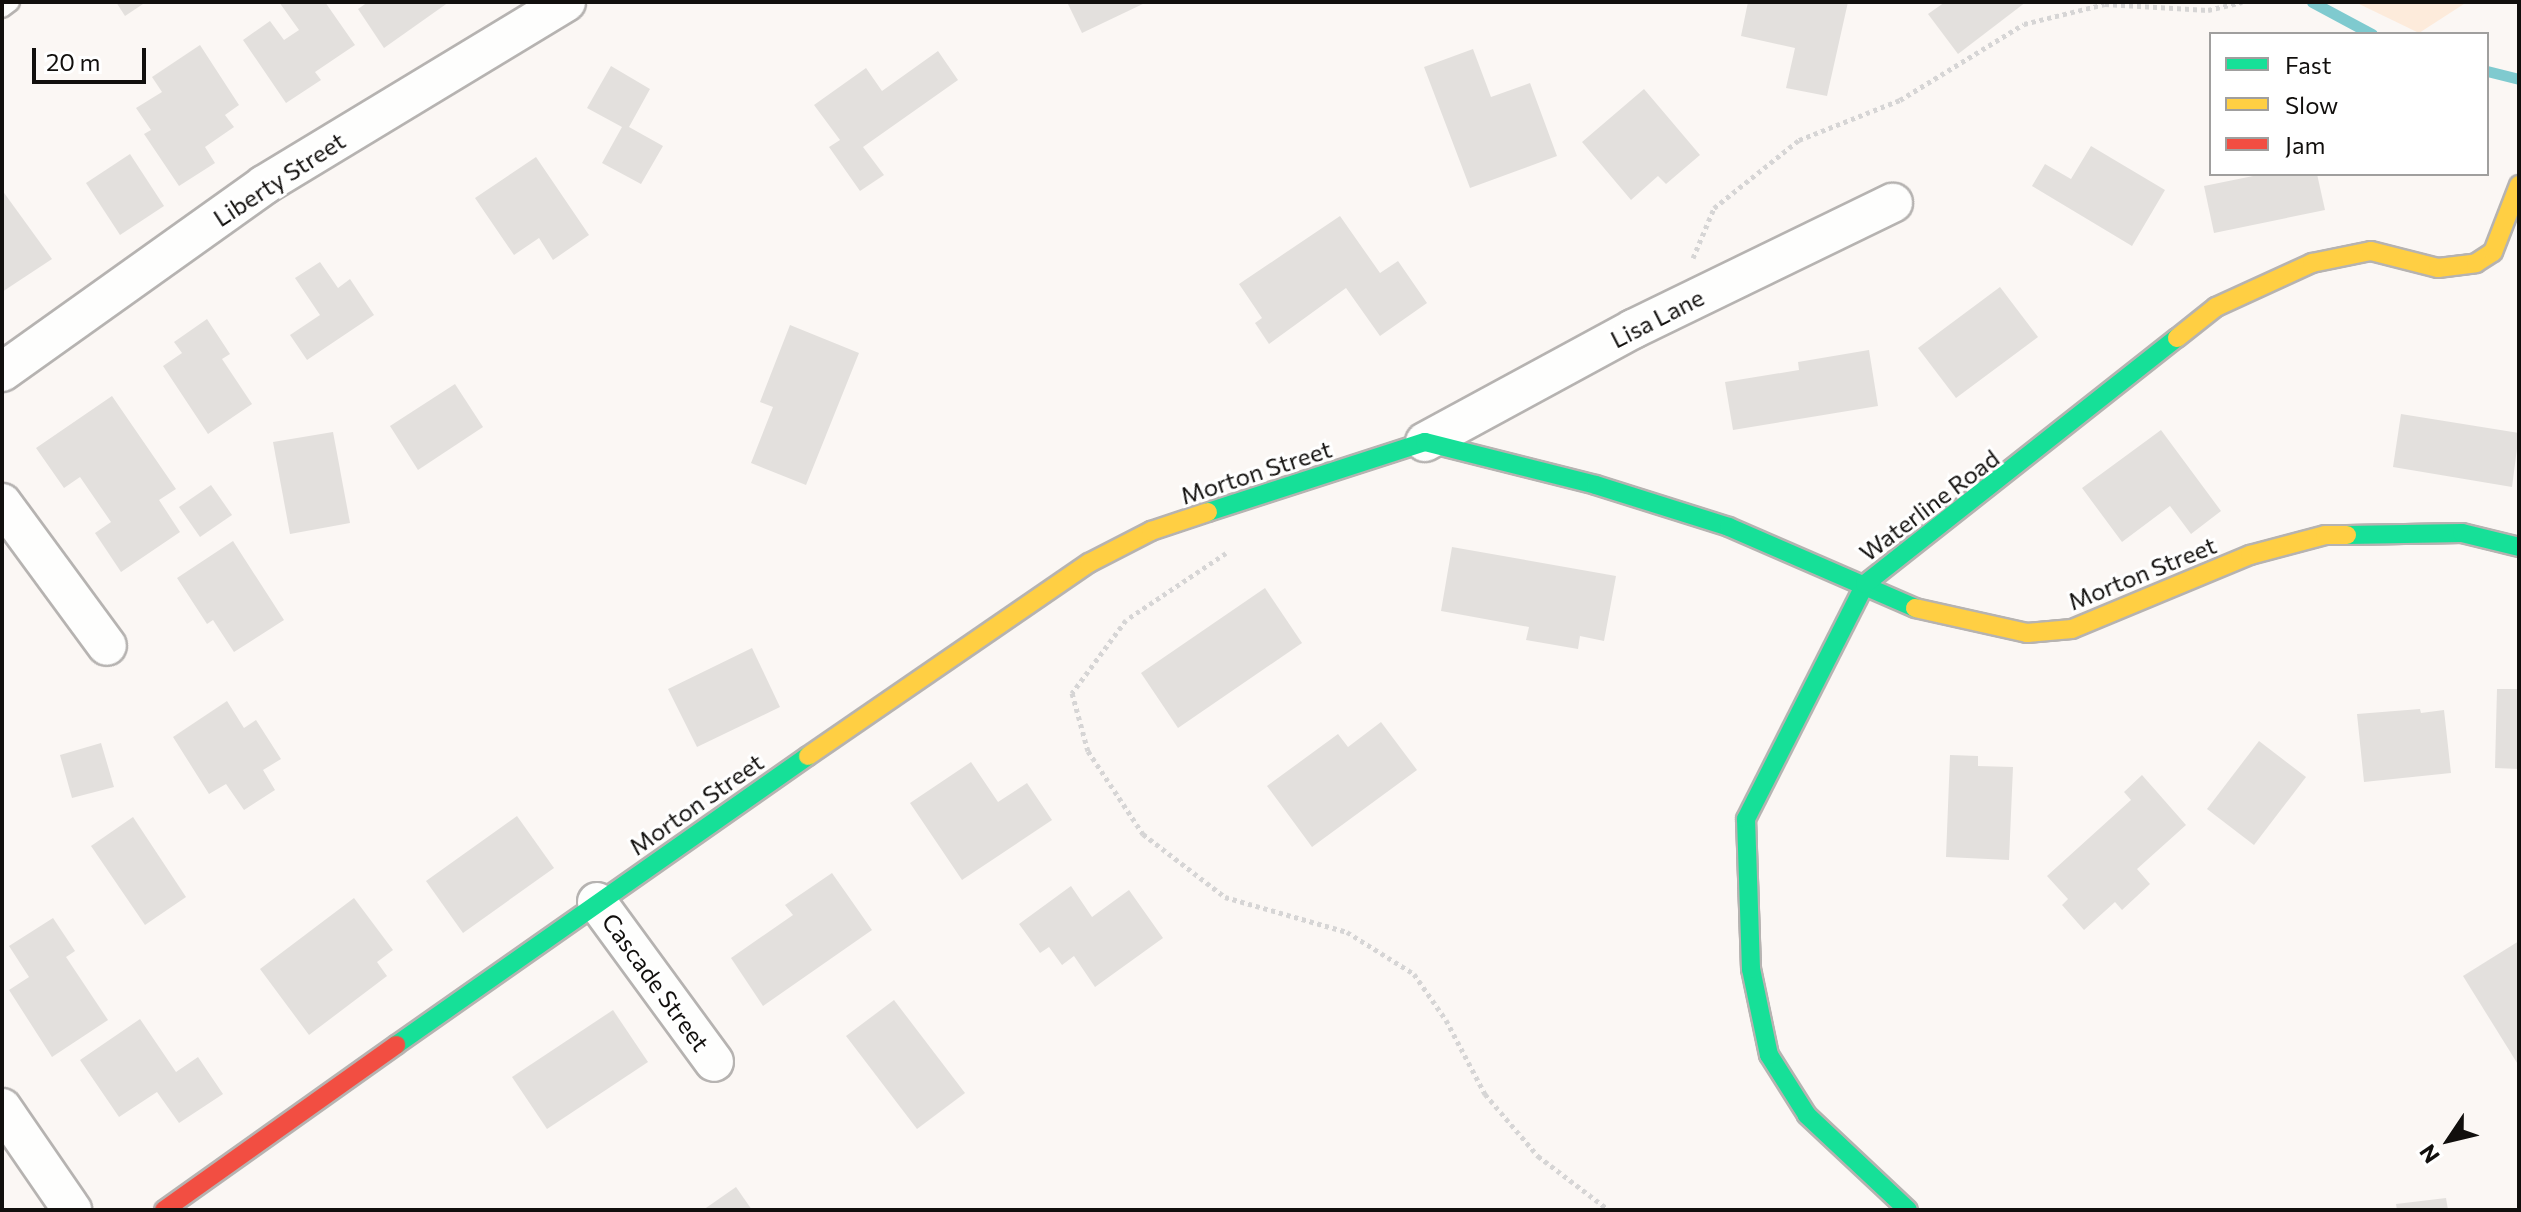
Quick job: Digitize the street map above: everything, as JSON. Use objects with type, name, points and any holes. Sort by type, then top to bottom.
[{"type":"street","name":"Liberty Street","points":[[2,372],[264,185],[566,2]]},
{"type":"street","name":"Waterline Road","points":[[1908,1210],[1807,1115],[1769,1055],[1751,969],[1746,819],[1865,584],[2216,307],[2312,263],[2371,251],[2438,268],[2476,263],[2493,252],[2519,185]]},
{"type":"street","name":"Lisa Lane","points":[[1425,442],[1633,329],[1893,203]]},
{"type":"street","name":"Morton Street","points":[[164,1210],[597,902],[1089,563],[1151,531],[1425,442],[1596,485],[1729,527],[1931,615],[2027,633],[2072,629],[2112,616],[2250,555],[2325,535],[2462,533],[2519,547]]},
{"type":"street","points":[[2,503],[107,646]]},
{"type":"street","name":"Cascade Street","points":[[597,902],[714,1062]]},
{"type":"street","points":[[2,1108],[72,1210]]},
{"type":"lane","points":[[2,8],[10,2]]},
{"type":"path","points":[[1690,265],[1714,208],[1799,140],[1900,100],[2024,24],[2105,4],[2208,10],[2242,2]]},
{"type":"path","points":[[1239,544],[1126,620],[1072,693],[1088,751],[1143,834],[1225,897],[1347,932],[1414,974],[1446,1020],[1485,1094],[1538,1156],[1609,1210]]},
{"type":"shaded area","points":[[2355,2],[2467,2],[2417,32]]},
{"type":"building","points":[[116,2],[146,2],[125,16]]},
{"type":"building","points":[[279,2],[325,2],[355,45],[315,72],[321,80],[286,103],[243,40],[270,21],[284,40],[299,30]]},
{"type":"building","points":[[368,2],[449,2],[384,48],[358,9]]},
{"type":"building","points":[[1067,2],[1147,2],[1082,33]]},
{"type":"building","points":[[1748,2],[1848,2],[1827,96],[1786,88],[1795,48],[1741,36]]},
{"type":"building","points":[[1945,2],[2026,2],[1958,54],[1928,14]]},
{"type":"building","points":[[200,45],[239,105],[225,115],[234,127],[205,147],[215,163],[179,186],[144,134],[151,130],[136,108],[162,92],[152,77]]},
{"type":"building","points":[[1473,49],[1491,97],[1530,83],[1557,156],[1470,188],[1424,67]]},
{"type":"building","points":[[938,51],[958,80],[863,147],[884,175],[860,191],[829,147],[840,140],[814,105],[866,68],[882,91]]},
{"type":"building","points":[[611,66],[650,89],[629,127],[663,146],[641,184],[602,163],[622,127],[587,108]]},
{"type":"building","points":[[1644,89],[1700,155],[1666,184],[1658,176],[1631,200],[1582,142]]},
{"type":"building","points":[[2091,146],[2165,190],[2132,246],[2032,186],[2045,164],[2071,179]]},
{"type":"building","points":[[130,154],[164,206],[120,235],[86,183]]},
{"type":"building","points":[[536,157],[589,235],[553,260],[539,238],[514,255],[475,198]]},
{"type":"building","points":[[2253,176],[2317,176],[2325,210],[2214,233],[2204,186]]},
{"type":"building","points":[[2,190],[52,259],[2,292]]},
{"type":"building","points":[[1340,216],[1380,273],[1398,261],[1427,303],[1380,336],[1346,288],[1269,344],[1255,323],[1262,318],[1239,284]]},
{"type":"building","points":[[320,262],[338,288],[350,279],[374,315],[307,360],[290,335],[320,315],[295,278]]},
{"type":"building","points":[[2000,287],[2038,337],[1956,398],[1918,348]]},
{"type":"building","points":[[207,319],[230,354],[222,359],[252,404],[208,434],[163,366],[182,353],[174,342]]},
{"type":"building","points":[[790,325],[859,353],[806,485],[751,463],[773,407],[760,402]]},
{"type":"building","points":[[1869,350],[1878,406],[1733,430],[1725,382],[1799,370],[1798,362]]},
{"type":"building","points":[[455,384],[483,427],[418,470],[390,426]]},
{"type":"building","points":[[112,396],[176,489],[159,500],[180,532],[121,572],[95,533],[111,522],[80,477],[64,488],[36,448]]},
{"type":"building","points":[[2401,414],[2519,433],[2512,487],[2393,467]]},
{"type":"building","points":[[2161,430],[2221,511],[2191,534],[2170,506],[2122,542],[2082,488]]},
{"type":"building","points":[[333,432],[350,523],[290,534],[273,442]]},
{"type":"building","points":[[211,485],[232,515],[200,537],[179,507]]},
{"type":"building","points":[[233,541],[284,620],[234,652],[213,620],[207,624],[177,578]]},
{"type":"building","points":[[1452,547],[1616,576],[1604,641],[1580,636],[1578,649],[1526,640],[1529,627],[1441,611]]},
{"type":"building","points":[[1265,588],[1302,643],[1178,728],[1141,673]]},
{"type":"building","points":[[752,648],[780,707],[697,747],[668,689]]},
{"type":"building","points":[[2497,689],[2519,689],[2519,769],[2495,768]]},
{"type":"building","points":[[227,701],[244,728],[256,720],[281,759],[263,770],[275,790],[244,810],[226,784],[209,794],[173,737]]},
{"type":"building","points":[[2420,709],[2421,713],[2444,710],[2451,773],[2364,782],[2357,714]]},
{"type":"building","points":[[1381,722],[1417,770],[1312,847],[1267,786],[1338,734],[1348,747]]},
{"type":"building","points":[[2259,741],[2306,777],[2254,845],[2207,809]]},
{"type":"building","points":[[101,743],[114,787],[72,798],[60,755]]},
{"type":"building","points":[[1950,755],[1978,756],[1978,766],[2013,767],[2009,860],[1946,857]]},
{"type":"building","points":[[971,762],[998,802],[1027,783],[1052,820],[962,880],[910,803]]},
{"type":"building","points":[[2142,775],[2186,825],[2137,869],[2150,884],[2122,910],[2115,902],[2084,930],[2062,905],[2068,899],[2047,876],[2131,800],[2124,792]]},
{"type":"building","points":[[517,816],[554,868],[463,933],[426,881]]},
{"type":"building","points":[[133,817],[186,897],[145,925],[91,846]]},
{"type":"building","points":[[832,873],[872,930],[763,1006],[731,958],[793,915],[785,905]]},
{"type":"building","points":[[1071,886],[1092,917],[1129,890],[1163,938],[1095,987],[1074,956],[1062,965],[1049,947],[1040,953],[1019,924]]},
{"type":"building","points":[[354,898],[393,950],[377,962],[387,976],[309,1035],[260,969]]},
{"type":"building","points":[[53,918],[75,951],[66,957],[108,1020],[52,1057],[9,990],[29,977],[9,946]]},
{"type":"building","points":[[2519,941],[2519,1066],[2463,976]]},
{"type":"building","points":[[894,1000],[965,1093],[917,1129],[846,1036]]},
{"type":"building","points":[[613,1010],[648,1062],[547,1129],[512,1077]]},
{"type":"building","points":[[140,1019],[176,1072],[198,1057],[223,1094],[179,1123],[157,1092],[119,1117],[80,1060]]},
{"type":"building","points":[[736,1187],[752,1210],[703,1210]]},
{"type":"building","points":[[2446,1198],[2448,1210],[2397,1210],[2396,1204]]},
{"type":"waterway","points":[[2312,2],[2368,32]]},
{"type":"waterway","points":[[2489,72],[2519,79]]},
{"type":"traffic: fast","points":[[1908,1210],[1807,1115],[1769,1055],[1751,969],[1746,819],[1865,584],[2177,338]]},
{"type":"traffic: fast","points":[[1208,512],[1425,442],[1596,485],[1729,527],[1915,608]]},
{"type":"traffic: fast","points":[[2347,535],[2462,533],[2519,547]]},
{"type":"traffic: fast","points":[[396,1045],[808,756]]},
{"type":"traffic: slow","points":[[2177,338],[2216,307],[2312,263],[2371,251],[2438,268],[2476,263],[2493,252],[2519,185]]},
{"type":"traffic: slow","points":[[808,756],[1089,563],[1151,531],[1208,512]]},
{"type":"traffic: slow","points":[[1915,608],[2027,633],[2072,629],[2250,555],[2325,535],[2347,535]]},
{"type":"traffic: jam","points":[[164,1210],[396,1045]]}]
